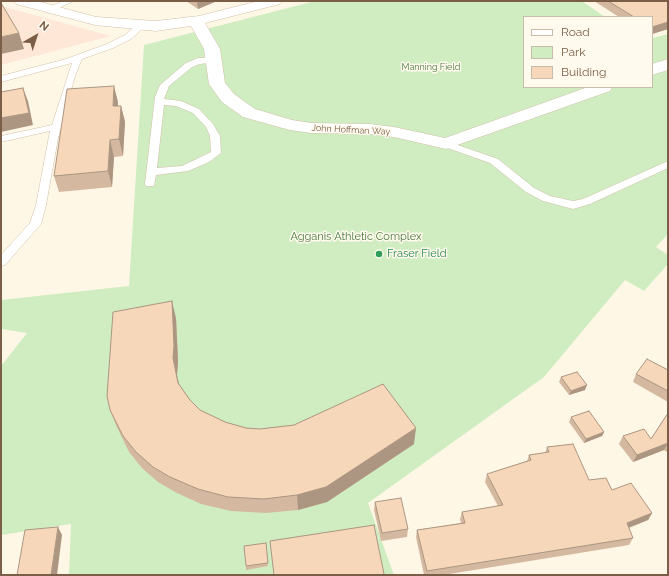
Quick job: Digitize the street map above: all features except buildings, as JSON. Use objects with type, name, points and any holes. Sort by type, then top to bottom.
[{"type":"street","points":[[21,1],[95,21],[142,26],[190,22],[275,1]]},
{"type":"street","name":"John Hoffman Way","points":[[190,22],[208,38],[212,49],[217,84],[237,106],[256,115],[283,123],[311,128],[370,129],[394,132],[446,144]]},
{"type":"street","points":[[446,144],[601,88]]},
{"type":"lane","points":[[49,9],[70,1]]},
{"type":"lane","points":[[1,79],[79,57],[128,37],[142,26]]},
{"type":"lane","points":[[1,262],[35,224],[41,205],[56,127],[71,76],[79,57]]},
{"type":"lane","points":[[150,184],[160,102],[165,85],[176,74],[198,62],[213,60]]},
{"type":"lane","points":[[152,172],[184,169],[205,160],[216,153],[215,136],[210,126],[196,111],[178,103],[160,102]]},
{"type":"lane","points":[[1,139],[56,127]]},
{"type":"lane","points":[[446,144],[494,160],[530,190],[548,199],[573,205],[586,202],[668,164]]},
{"type":"shaded area","points":[[1,6],[111,36],[1,65]]},
{"type":"green space","name":"Agganis Athletic Complex","points":[[315,1],[582,1],[604,16],[523,16],[523,88],[653,88],[653,38],[668,34],[668,234],[656,247],[668,255],[668,264],[644,291],[625,280],[544,377],[368,503],[394,575],[69,575],[71,524],[1,535],[1,366],[27,333],[1,329],[1,300],[129,286],[144,45]]},
{"type":"place","name":"Fraser Field","points":[[379,254]]},
{"type":"park label","name":"Manning Field","points":[[431,67]]}]
